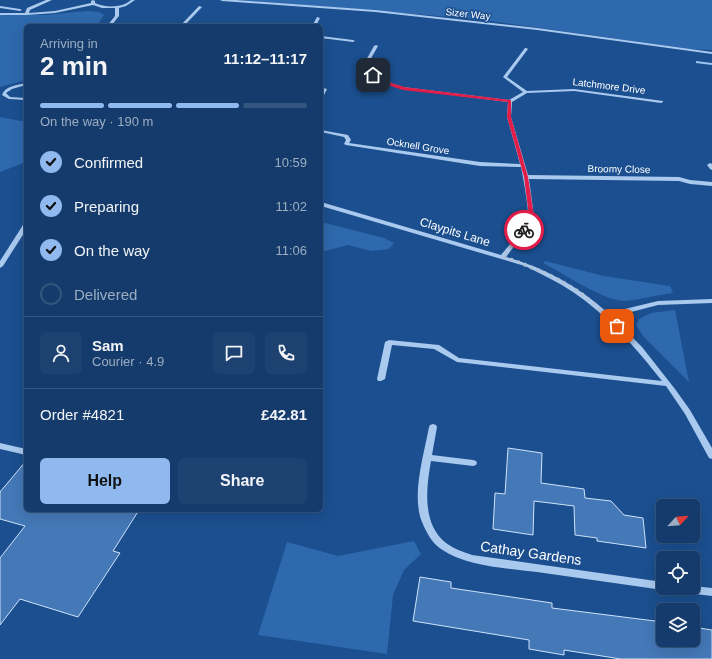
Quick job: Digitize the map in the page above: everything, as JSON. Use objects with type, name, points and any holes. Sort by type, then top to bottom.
[{"type":"street","points":[[27,13],[28,9],[50,0],[48,0]]},
{"type":"street","points":[[0,14],[55,12],[94,2],[100,7],[117,7],[128,4],[133,0]]},
{"type":"street","name":"Sizer Way","points":[[222,0],[375,11],[537,29],[712,53]]},
{"type":"street","points":[[0,7],[27,13]]},
{"type":"street","points":[[111,24],[117,16],[117,7]]},
{"type":"street","points":[[184,24],[200,7]]},
{"type":"street","points":[[315,24],[318,18]]},
{"type":"street","points":[[323,37],[353,41]]},
{"type":"street","points":[[376,46],[363,68],[383,82],[403,88],[510,101],[509,117],[526,177],[531,216],[528,224],[503,257]]},
{"type":"street","points":[[526,49],[505,77],[526,92]]},
{"type":"street","points":[[24,84],[10,88],[2,93],[9,98],[24,99]]},
{"type":"street","points":[[323,92],[325,89]]},
{"type":"street","name":"Latchmore Drive","points":[[510,101],[526,92],[574,90],[661,102]]},
{"type":"street","name":"Ocknell Grove","points":[[323,131],[346,136],[349,140],[346,144],[480,164],[523,166]]},
{"type":"street","name":"Broomy Close","points":[[526,177],[679,178],[690,182],[712,184]]},
{"type":"street","name":"Claypits Lane","points":[[323,205],[527,265],[558,280],[583,296],[628,336],[668,384],[712,456]]},
{"type":"street","points":[[0,266],[23,236]]},
{"type":"street","points":[[606,316],[658,303],[712,301]]},
{"type":"street","points":[[381,379],[389,342],[436,347],[457,360],[668,384]]},
{"type":"street","name":"Cathay Gardens","points":[[432,426],[421,497],[424,517],[433,535],[444,546],[471,559],[656,585]]},
{"type":"street","points":[[0,446],[24,452]]},
{"type":"street","points":[[428,458],[473,463]]},
{"type":"street","points":[[700,591],[712,592]]},
{"type":"shaded area","points":[[238,0],[712,0],[712,50],[689,49],[476,19]]},
{"type":"shaded area","points":[[87,11],[99,12],[104,15],[98,24],[24,24],[24,81],[0,87],[0,15],[46,15]]},
{"type":"shaded area","points":[[0,117],[24,122],[24,163],[0,172]]},
{"type":"shaded area","points":[[323,223],[384,238],[394,243],[389,249],[371,251],[348,245],[323,251]]},
{"type":"shaded area","points":[[545,261],[604,276],[670,286],[673,293],[627,301],[618,300],[596,292],[543,263]]},
{"type":"shaded area","points":[[675,310],[689,382],[643,336],[636,325],[639,319],[651,313]]},
{"type":"shaded area","points":[[414,541],[421,554],[404,570],[393,595],[387,654],[258,635],[287,542],[338,556]]},
{"type":"building","points":[[508,448],[542,453],[541,483],[584,489],[585,498],[611,501],[624,515],[643,518],[646,548],[597,541],[597,538],[575,535],[574,506],[534,501],[533,535],[493,529],[495,493],[505,494]]},
{"type":"building","points":[[24,463],[24,512],[138,512],[113,551],[120,553],[78,617],[20,599],[0,625],[0,558],[25,526],[0,519],[0,492]]},
{"type":"building","points":[[420,577],[451,582],[451,588],[552,603],[552,608],[656,621],[656,647],[700,647],[700,628],[712,630],[712,659],[621,659],[564,650],[564,655],[529,649],[529,640],[413,621]]},
{"type":"waterway","points":[[697,62],[712,64]]},
{"type":"way so far","points":[[524,230],[503,257],[527,265],[558,280],[583,296],[617,326]]},
{"type":"route","points":[[373,75],[383,82],[403,88],[510,101],[509,117],[526,177],[531,216],[524,230]]}]
